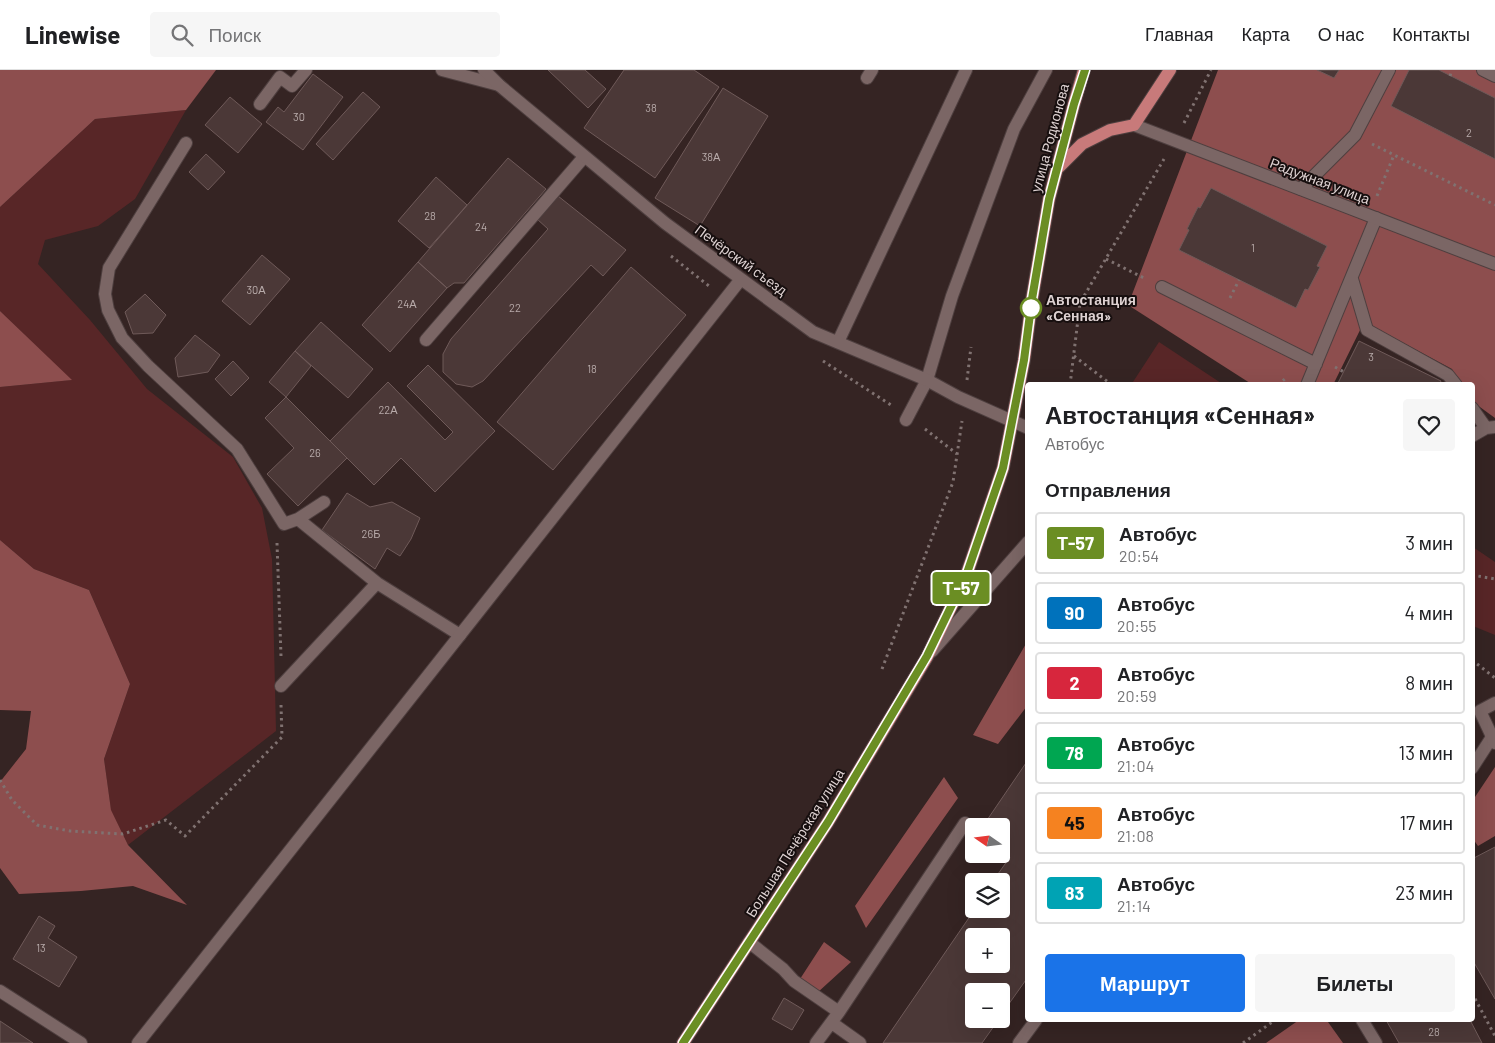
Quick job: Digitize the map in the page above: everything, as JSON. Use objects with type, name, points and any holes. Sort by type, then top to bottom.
[{"type":"main road","name":"улица Родионова","points":[[1013,421],[1049,199],[1084,70]]},
{"type":"main road","points":[[1057,169],[1082,144],[1110,130],[1134,125],[1170,70]]},
{"type":"main road","name":"Большая Печёрская улица","points":[[683,1043],[828,822],[927,656],[966,576],[1003,468],[1013,421]]},
{"type":"street","points":[[260,104],[280,77],[292,86],[306,70]]},
{"type":"street","points":[[442,70],[499,85]]},
{"type":"street","name":"Печёрский съезд","points":[[484,70],[499,85],[665,223],[813,332],[926,380],[958,397],[1025,427]]},
{"type":"street","points":[[489,70],[499,85]]},
{"type":"street","points":[[838,342],[966,70]]},
{"type":"street","points":[[907,418],[926,380],[952,296],[1014,129],[1046,70]]},
{"type":"street","points":[[1301,189],[1355,136],[1389,70]]},
{"type":"street","points":[[1483,70],[1495,76]]},
{"type":"street","name":"Радужная улица","points":[[1134,125],[1495,264]]},
{"type":"street","points":[[186,143],[109,268],[105,294],[108,310],[122,338],[148,366],[237,449],[284,524],[298,519],[324,502]]},
{"type":"street","points":[[426,340],[584,156]]},
{"type":"street","points":[[1309,382],[1352,279],[1373,217]]},
{"type":"street","points":[[138,1043],[741,279]]},
{"type":"street","points":[[1352,279],[1367,330],[1448,375],[1454,382]]},
{"type":"street","points":[[1162,287],[1316,364]]},
{"type":"street","points":[[1475,411],[1491,427],[1475,435]]},
{"type":"street","points":[[298,519],[377,583],[460,635]]},
{"type":"street","name":"Большая Печёрская улица","points":[[927,656],[1025,545]]},
{"type":"street","points":[[281,686],[377,583]]},
{"type":"street","points":[[1475,764],[1494,740],[1476,709],[1495,703]]},
{"type":"street","points":[[816,1043],[832,1023],[965,822]]},
{"type":"street","points":[[749,942],[783,969],[794,981],[839,1012]]},
{"type":"street","points":[[0,991],[81,1043]]},
{"type":"street","points":[[1018,1043],[1034,1022]]},
{"type":"street","points":[[1363,1022],[1376,1043]]},
{"type":"street","points":[[832,1023],[860,1043]]},
{"type":"path","points":[[1070,382],[1080,303],[1175,141],[1211,70]]},
{"type":"path","points":[[1450,76],[1452,70]]},
{"type":"path","points":[[1355,136],[1495,204]]},
{"type":"path","points":[[1373,217],[1394,155]]},
{"type":"path","points":[[1106,259],[1162,287]]},
{"type":"path","points":[[1074,356],[1108,382]]},
{"type":"path","points":[[882,669],[953,482],[957,454],[907,418]]},
{"type":"path","points":[[0,780],[12,800],[37,825],[70,831],[123,834],[166,820],[185,836],[282,738],[277,543],[284,524]]},
{"type":"path","points":[[1475,576],[1495,579]]},
{"type":"path","points":[[1475,662],[1495,678]]},
{"type":"path","points":[[1475,999],[1495,1036]]},
{"type":"path","points":[[1242,1043],[1271,1022]]},
{"type":"shaded area","points":[[0,70],[216,70],[186,110],[95,119],[0,207]]},
{"type":"shaded area","points":[[1218,70],[1495,70],[1495,418],[1475,403],[1475,382],[1458,382],[1452,369],[1364,322],[1334,382],[1248,382],[1128,305]]},
{"type":"shaded area","points":[[186,110],[135,199],[98,226],[45,240],[38,264],[90,320],[147,389],[233,457],[262,508],[272,559],[276,731],[128,845],[111,811],[104,759],[130,684],[89,590],[34,569],[0,540],[0,387],[71,380],[0,311],[0,207],[95,119]]},
{"type":"shaded area","points":[[0,311],[72,380],[0,387]]},
{"type":"shaded area","points":[[1159,342],[1219,382],[1133,382]]},
{"type":"shaded area","points":[[0,540],[34,569],[89,590],[130,684],[104,759],[111,810],[128,845],[187,905],[133,886],[19,894],[0,868],[0,782],[26,749],[31,711],[0,710]]},
{"type":"shaded area","points":[[1475,548],[1495,562],[1495,635],[1475,627]]},
{"type":"shaded area","points":[[1025,645],[1025,709],[998,744],[973,735]]},
{"type":"shaded area","points":[[1495,767],[1495,836],[1478,846],[1475,842],[1475,797]]},
{"type":"shaded area","points":[[944,777],[958,798],[866,928],[855,906]]},
{"type":"shaded area","points":[[824,942],[851,962],[817,993],[800,979]]},
{"type":"shaded area","points":[[1296,1022],[1328,1022],[1343,1043],[1266,1043]]},
{"type":"building","points":[[548,70],[585,70],[606,89],[588,108]]},
{"type":"building","points":[[624,70],[694,70],[719,87],[655,178],[584,128]]},
{"type":"building","points":[[1317,70],[1339,70],[1334,78]]},
{"type":"building","points":[[1409,70],[1439,70],[1495,98],[1495,159],[1391,106]]},
{"type":"building","points":[[313,74],[343,97],[303,150],[266,122],[278,107],[284,112]]},
{"type":"building","points":[[723,88],[768,116],[700,226],[655,198]]},
{"type":"building","points":[[363,92],[380,107],[333,160],[316,144]]},
{"type":"building","points":[[230,97],[262,124],[238,153],[205,125]]},
{"type":"building","points":[[206,154],[225,172],[208,190],[189,172]]},
{"type":"building","points":[[508,158],[546,189],[464,283],[454,283],[447,288],[418,262]]},
{"type":"building","points":[[436,177],[467,205],[429,248],[398,221]]},
{"type":"building","points":[[1211,188],[1327,246],[1317,266],[1320,267],[1308,290],[1305,289],[1296,308],[1179,250],[1198,207],[1200,208]]},
{"type":"building","points":[[558,196],[626,250],[603,276],[591,265],[483,381],[472,387],[456,384],[443,372],[443,354],[451,339],[548,229],[537,219]]},
{"type":"building","points":[[262,255],[290,279],[250,325],[222,301]]},
{"type":"building","points":[[418,262],[447,288],[390,352],[362,325]]},
{"type":"building","points":[[631,267],[686,315],[553,470],[497,422]]},
{"type":"building","points":[[145,294],[166,315],[153,333],[133,334],[125,312]]},
{"type":"building","points":[[321,322],[373,369],[348,398],[295,351]]},
{"type":"building","points":[[195,335],[220,355],[208,372],[178,377],[175,358]]},
{"type":"building","points":[[1359,341],[1441,381],[1440,382],[1338,382]]},
{"type":"building","points":[[295,351],[311,366],[286,397],[269,382]]},
{"type":"building","points":[[233,361],[249,378],[231,396],[215,379]]},
{"type":"building","points":[[428,365],[495,431],[435,492],[401,458],[374,485],[330,441],[388,382],[445,440],[453,432],[407,386]]},
{"type":"building","points":[[286,397],[347,458],[298,506],[267,474],[294,448],[265,418]]},
{"type":"building","points":[[347,493],[370,507],[392,502],[420,518],[411,539],[400,556],[387,548],[375,569],[322,530]]},
{"type":"building","points":[[1025,764],[1025,981],[1010,1002],[1010,983],[965,983],[965,1028],[993,1028],[982,1043],[883,1043],[969,918],[1010,918],[1010,873],[999,873],[1006,863],[1010,863],[1010,818],[988,818]]},
{"type":"building","points":[[1495,847],[1495,999],[1475,964],[1475,857]]},
{"type":"building","points":[[39,916],[55,926],[48,938],[77,957],[59,987],[13,959]]},
{"type":"building","points":[[784,998],[804,1010],[792,1030],[772,1019]]},
{"type":"building","points":[[0,1021],[33,1043],[0,1043]]},
{"type":"building","points":[[1387,1022],[1471,1022],[1482,1043],[1399,1043]]},
{"type":"bus line","name":"Т-57","points":[[683,1043],[828,822],[927,656],[966,576],[1003,468],[1024,360],[1049,199],[1085,70]]},
{"type":"place","name":"Автостанция «Сенная»","points":[[1031,308]]}]
